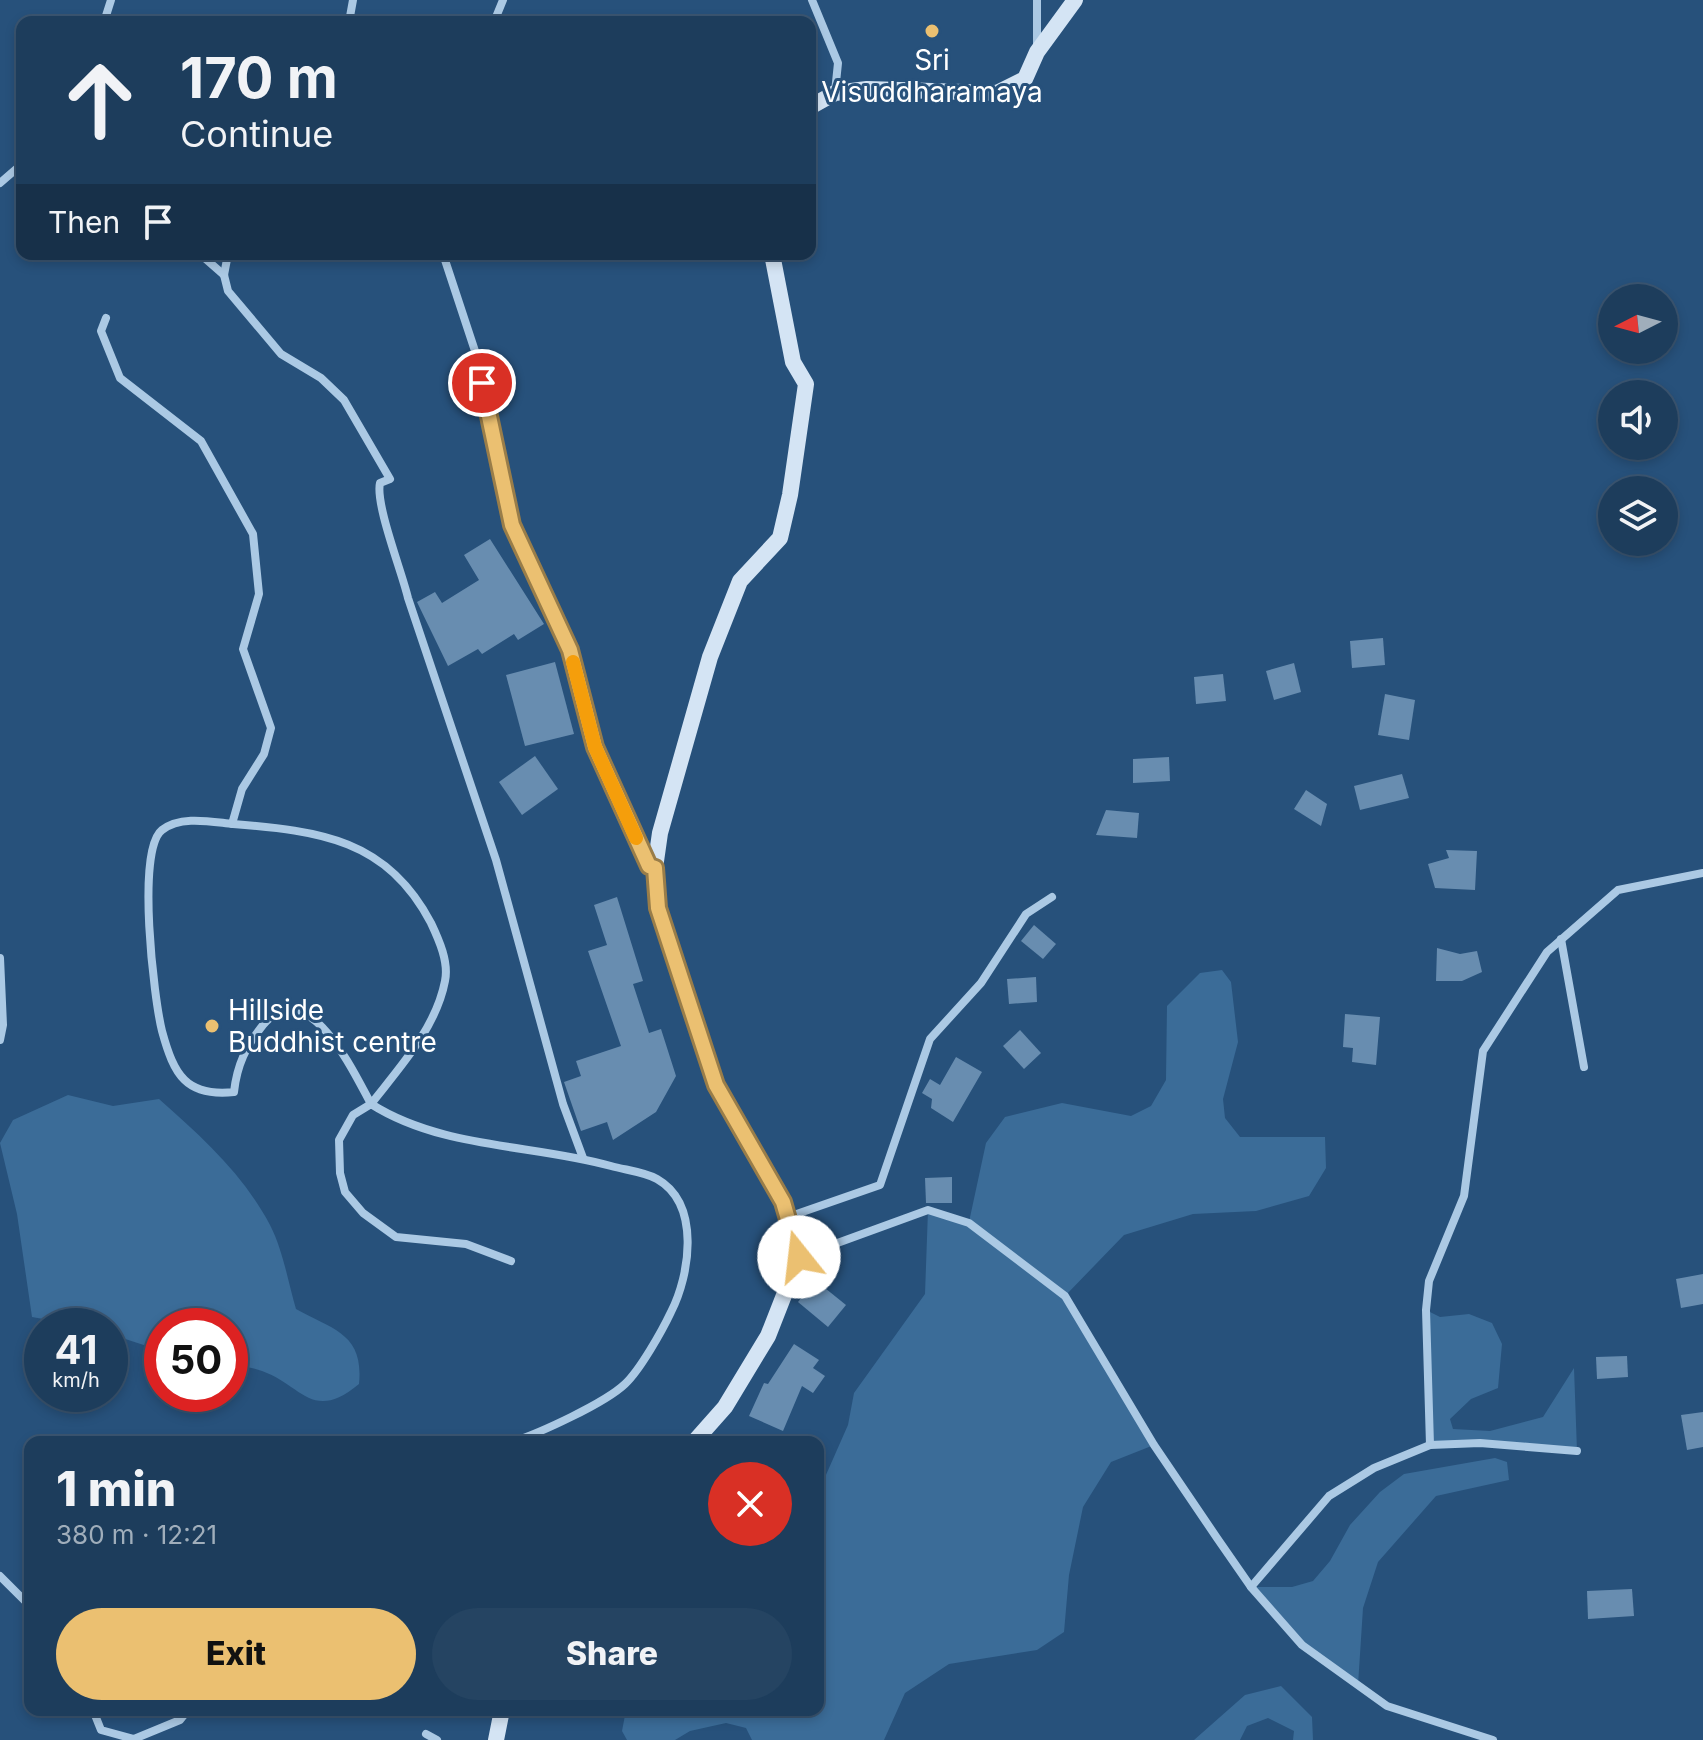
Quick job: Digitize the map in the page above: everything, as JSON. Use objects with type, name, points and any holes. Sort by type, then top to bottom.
[{"type":"main road","points":[[816,104],[835,93],[867,89],[997,93],[1025,79],[1037,52],[1075,0]]},
{"type":"main road","points":[[699,1436],[725,1407],[768,1336],[799,1257],[783,1202],[716,1085],[658,908],[655,868],[660,833],[715,644],[740,581],[780,538],[806,384],[793,362],[773,260]]},
{"type":"main road","points":[[496,1740],[501,1716]]},
{"type":"street","points":[[812,0],[838,63],[835,93]]},
{"type":"street","points":[[1037,0],[1037,52]]},
{"type":"street","points":[[0,183],[16,169]]},
{"type":"street","points":[[207,260],[224,275]]},
{"type":"street","points":[[227,260],[224,275],[228,291],[281,354],[321,378],[344,400],[390,479],[380,483],[377,492],[388,536],[399,558],[412,611],[496,860],[563,1104],[583,1158]]},
{"type":"street","points":[[445,260],[476,354],[512,525],[570,650],[595,747],[649,866],[655,868]]},
{"type":"street","points":[[106,318],[101,331],[120,378],[201,441],[253,534],[259,594],[243,649],[271,728],[264,754],[242,789],[232,824]]},
{"type":"street","points":[[511,1261],[466,1244],[396,1237],[363,1213],[345,1192],[340,1173],[339,1140],[353,1115],[371,1104],[426,1030],[446,978],[441,943],[423,909],[392,868],[349,842],[315,833],[232,824],[174,824],[161,830],[153,843],[150,913],[154,996],[166,1048],[187,1084],[199,1093],[234,1092],[244,1052],[257,1033],[269,1019],[282,1011],[297,1010],[312,1018],[334,1040],[371,1104],[397,1121],[460,1139],[583,1158],[657,1179],[673,1193],[688,1226],[686,1265],[672,1311],[625,1384],[546,1431],[531,1436]]},
{"type":"street","points":[[1430,1445],[1426,1310],[1429,1281],[1464,1196],[1483,1051],[1547,952],[1618,890],[1703,873]]},
{"type":"street","points":[[788,1217],[880,1185],[930,1039],[981,983],[1026,914],[1052,897]]},
{"type":"street","points":[[1561,939],[1584,1067]]},
{"type":"street","points":[[0,958],[3,1025],[0,1040]]},
{"type":"street","points":[[799,1257],[928,1210],[969,1223],[1065,1296],[1154,1445],[1251,1587],[1302,1645],[1387,1706],[1493,1740]]},
{"type":"street","points":[[1251,1587],[1329,1496],[1374,1468],[1430,1445],[1480,1443],[1577,1451]]},
{"type":"street","points":[[0,1576],[24,1600]]},
{"type":"street","points":[[95,1716],[101,1730],[134,1739],[183,1716]]},
{"type":"street","points":[[426,1734],[437,1740]]},
{"type":"shaded area","points":[[1222,970],[1231,982],[1238,1042],[1223,1099],[1225,1118],[1240,1137],[1325,1137],[1326,1168],[1309,1196],[1256,1211],[1193,1214],[1124,1235],[1065,1296],[1154,1445],[1111,1462],[1083,1507],[1069,1575],[1064,1632],[1037,1650],[949,1664],[905,1693],[884,1740],[752,1740],[746,1728],[726,1723],[690,1731],[675,1740],[627,1740],[622,1731],[625,1716],[824,1716],[824,1479],[848,1425],[854,1393],[925,1294],[928,1210],[969,1222],[986,1143],[1005,1117],[1062,1103],[1131,1116],[1151,1106],[1166,1080],[1167,1006],[1200,973]]},
{"type":"shaded area","points":[[68,1095],[113,1106],[159,1099],[206,1142],[247,1189],[275,1235],[296,1309],[334,1329],[351,1344],[357,1354],[359,1384],[343,1395],[318,1401],[276,1377],[248,1368],[248,1308],[144,1308],[144,1345],[128,1340],[128,1308],[31,1308],[17,1214],[0,1143],[13,1120]]},
{"type":"shaded area","points":[[1426,1310],[1440,1317],[1469,1314],[1492,1323],[1502,1344],[1498,1388],[1471,1399],[1450,1419],[1453,1429],[1490,1431],[1543,1417],[1574,1368],[1577,1451],[1480,1443],[1430,1445]]},
{"type":"shaded area","points":[[1495,1458],[1507,1462],[1509,1480],[1436,1496],[1378,1562],[1363,1608],[1358,1685],[1302,1645],[1251,1587],[1292,1587],[1313,1581],[1330,1561],[1350,1525],[1380,1492],[1404,1474]]},
{"type":"shaded area","points":[[1281,1686],[1312,1717],[1313,1740],[1293,1740],[1294,1731],[1268,1718],[1247,1726],[1240,1740],[1194,1740],[1245,1695]]},
{"type":"building","points":[[490,539],[544,624],[518,640],[514,634],[482,654],[478,649],[448,666],[417,602],[435,592],[442,603],[479,580],[464,555]]},
{"type":"building","points":[[1383,638],[1385,665],[1352,668],[1350,641]]},
{"type":"building","points":[[555,662],[574,734],[525,746],[506,675]]},
{"type":"building","points":[[1294,663],[1301,692],[1274,700],[1266,671]]},
{"type":"building","points":[[1223,674],[1226,701],[1196,704],[1194,677]]},
{"type":"building","points":[[1385,694],[1415,700],[1409,740],[1378,735]]},
{"type":"building","points":[[535,756],[558,789],[522,815],[499,782]]},
{"type":"building","points":[[1169,757],[1170,781],[1133,783],[1133,759]]},
{"type":"building","points":[[1402,774],[1409,798],[1360,810],[1354,786]]},
{"type":"building","points":[[1306,790],[1327,804],[1321,826],[1294,809]]},
{"type":"building","points":[[1106,810],[1139,813],[1137,838],[1096,835]]},
{"type":"building","points":[[1446,850],[1477,851],[1475,890],[1435,888],[1428,864],[1449,858]]},
{"type":"building","points":[[617,897],[643,981],[633,984],[649,1033],[661,1029],[676,1076],[656,1112],[613,1140],[607,1122],[581,1131],[564,1082],[581,1076],[576,1061],[621,1046],[588,951],[607,945],[594,905]]},
{"type":"building","points":[[1034,925],[1056,944],[1043,959],[1021,941]]},
{"type":"building","points":[[1437,948],[1460,954],[1477,951],[1482,972],[1462,981],[1436,981]]},
{"type":"building","points":[[1036,977],[1037,1002],[1009,1004],[1007,979]]},
{"type":"building","points":[[1345,1014],[1380,1017],[1376,1065],[1352,1062],[1353,1048],[1343,1047]]},
{"type":"building","points":[[1020,1030],[1041,1053],[1024,1069],[1003,1046]]},
{"type":"building","points":[[956,1057],[982,1072],[953,1122],[931,1108],[932,1099],[922,1093],[930,1079],[940,1085]]},
{"type":"building","points":[[952,1177],[952,1203],[926,1203],[925,1178]]},
{"type":"building","points":[[1703,1274],[1703,1304],[1681,1308],[1676,1279]]},
{"type":"building","points":[[815,1280],[846,1305],[828,1327],[798,1302]]},
{"type":"building","points":[[794,1344],[819,1360],[813,1368],[825,1376],[813,1393],[802,1386],[783,1431],[749,1416],[764,1383],[768,1384]]},
{"type":"building","points":[[1627,1356],[1628,1377],[1597,1379],[1596,1357]]},
{"type":"building","points":[[1703,1412],[1703,1447],[1687,1450],[1681,1415]]},
{"type":"building","points":[[1632,1589],[1634,1616],[1588,1619],[1587,1591]]},
{"type":"slow traffic","points":[[573,662],[595,747],[636,838]]},
{"type":"place","name":"Sri Visuddharamaya","points":[[932,31]]},
{"type":"place","name":"Hillside Buddhist centre","points":[[212,1026]]},
{"type":"route","points":[[482,383],[512,525],[570,650],[595,747],[649,866],[655,868],[658,908],[716,1085],[783,1202],[799,1257]]}]
